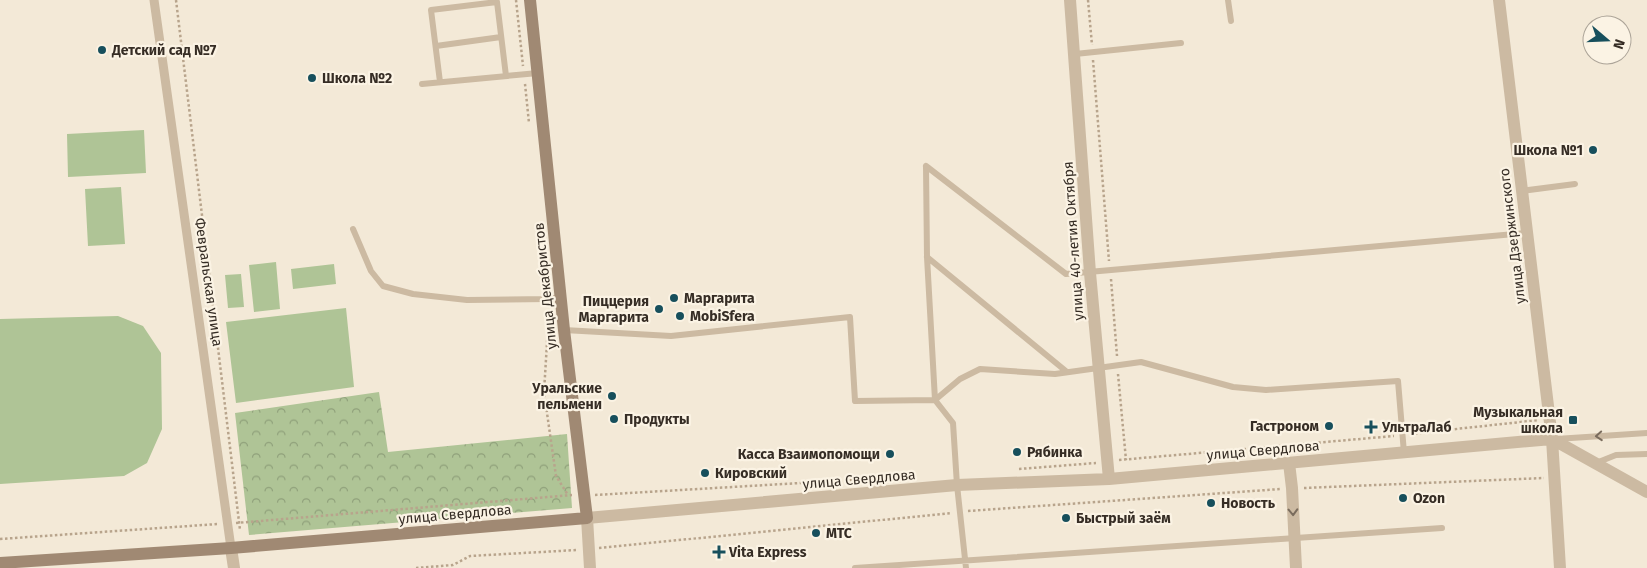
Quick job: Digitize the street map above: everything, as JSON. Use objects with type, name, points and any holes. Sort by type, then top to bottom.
[{"type":"main road","name":"улица Декабристов","points":[[530,0],[538,73],[554,298],[564,330],[587,518]]},
{"type":"main road","name":"улица Свердлова","points":[[0,563],[237,547],[587,518]]},
{"type":"street","name":"Февральская улица","points":[[154,0],[228,523],[237,547],[234,568]]},
{"type":"street","name":"улица 40-летия Октября","points":[[1070,0],[1090,273],[1109,478]]},
{"type":"street","name":"улица Дзержинского","points":[[1499,0],[1552,439],[1560,568]]},
{"type":"street","name":"улица Свердлова","points":[[587,518],[957,485],[1109,478],[1552,439]]},
{"type":"street","points":[[1552,439],[1647,492]]},
{"type":"street","points":[[1289,463],[1296,568]]},
{"type":"street","name":"улица Декабристов","points":[[587,518],[590,568]]},
{"type":"lane","points":[[1228,0],[1230,21]]},
{"type":"lane","points":[[440,82],[431,10],[497,2],[506,76]]},
{"type":"lane","points":[[436,46],[501,37]]},
{"type":"lane","points":[[1075,54],[1181,43]]},
{"type":"lane","points":[[422,84],[538,73]]},
{"type":"lane","points":[[966,568],[957,485],[953,423],[935,400],[927,257],[926,166],[1066,274],[1526,233]]},
{"type":"lane","points":[[1521,191],[1575,184]]},
{"type":"lane","points":[[353,229],[371,270],[383,286],[413,294],[467,300],[554,298]]},
{"type":"lane","points":[[927,257],[1067,372]]},
{"type":"lane","points":[[564,330],[671,336],[850,317],[855,401],[935,400],[960,379],[980,369],[1055,374],[1141,362],[1233,387],[1266,390],[1398,381],[1404,453]]},
{"type":"lane","points":[[1552,439],[1647,433]]},
{"type":"lane","points":[[1595,463],[1616,455],[1647,454]]},
{"type":"lane","points":[[855,568],[1442,528]]},
{"type":"path","points":[[176,0],[239,522],[237,547]]},
{"type":"path","points":[[516,0],[529,123]]},
{"type":"path","points":[[1088,0],[1110,267]]},
{"type":"path","points":[[1110,277],[1126,460]]},
{"type":"path","points":[[554,298],[544,392],[556,476],[568,495]]},
{"type":"path","points":[[1013,470],[1403,435],[1549,419]]},
{"type":"path","points":[[416,568],[452,565],[470,556],[589,549],[960,512],[1292,488],[1554,478]]},
{"type":"path","points":[[0,539],[228,523],[568,495],[584,496],[878,479]]},
{"type":"green space","points":[[144,130],[146,173],[68,177],[67,134]]},
{"type":"green space","points":[[121,187],[125,244],[88,246],[85,189]]},
{"type":"green space","points":[[276,262],[280,309],[254,312],[249,265]]},
{"type":"green space","points":[[334,264],[336,284],[293,289],[291,269]]},
{"type":"green space","points":[[241,274],[244,307],[228,308],[225,275]]},
{"type":"green space","points":[[346,308],[354,387],[236,403],[226,322]]},
{"type":"green space","points":[[118,316],[143,326],[161,353],[162,429],[147,463],[124,476],[0,484],[0,319]]},
{"type":"green space","points":[[379,392],[388,452],[567,434],[572,508],[249,535],[235,413]]},
{"type":"place","name":"Детский сад №7","points":[[102,50]]},
{"type":"place","name":"Школа №2","points":[[312,78]]},
{"type":"place","name":"Школа №1","points":[[1593,150]]},
{"type":"place","name":"Маргарита","points":[[674,298]]},
{"type":"place","name":"Пиццерия Маргарита","points":[[659,309]]},
{"type":"place","name":"MobiSfera","points":[[680,316]]},
{"type":"place","name":"Уральские пельмени","points":[[612,396]]},
{"type":"place","name":"Продукты","points":[[614,419]]},
{"type":"place","name":"Музыкальная школа","points":[[1573,420]]},
{"type":"place","name":"Гастроном","points":[[1329,426]]},
{"type":"place","name":"УльтраЛаб","points":[[1371,427]]},
{"type":"place","name":"Рябинка","points":[[1017,452]]},
{"type":"place","name":"Касса Взаимопомощи","points":[[890,454]]},
{"type":"place","name":"Кировский","points":[[705,473]]},
{"type":"place","name":"Ozon","points":[[1403,498]]},
{"type":"place","name":"Новость","points":[[1211,503]]},
{"type":"place","name":"Быстрый заём","points":[[1066,518]]},
{"type":"place","name":"МТС","points":[[816,533]]},
{"type":"place","name":"Vita Express","points":[[719,552]]}]
